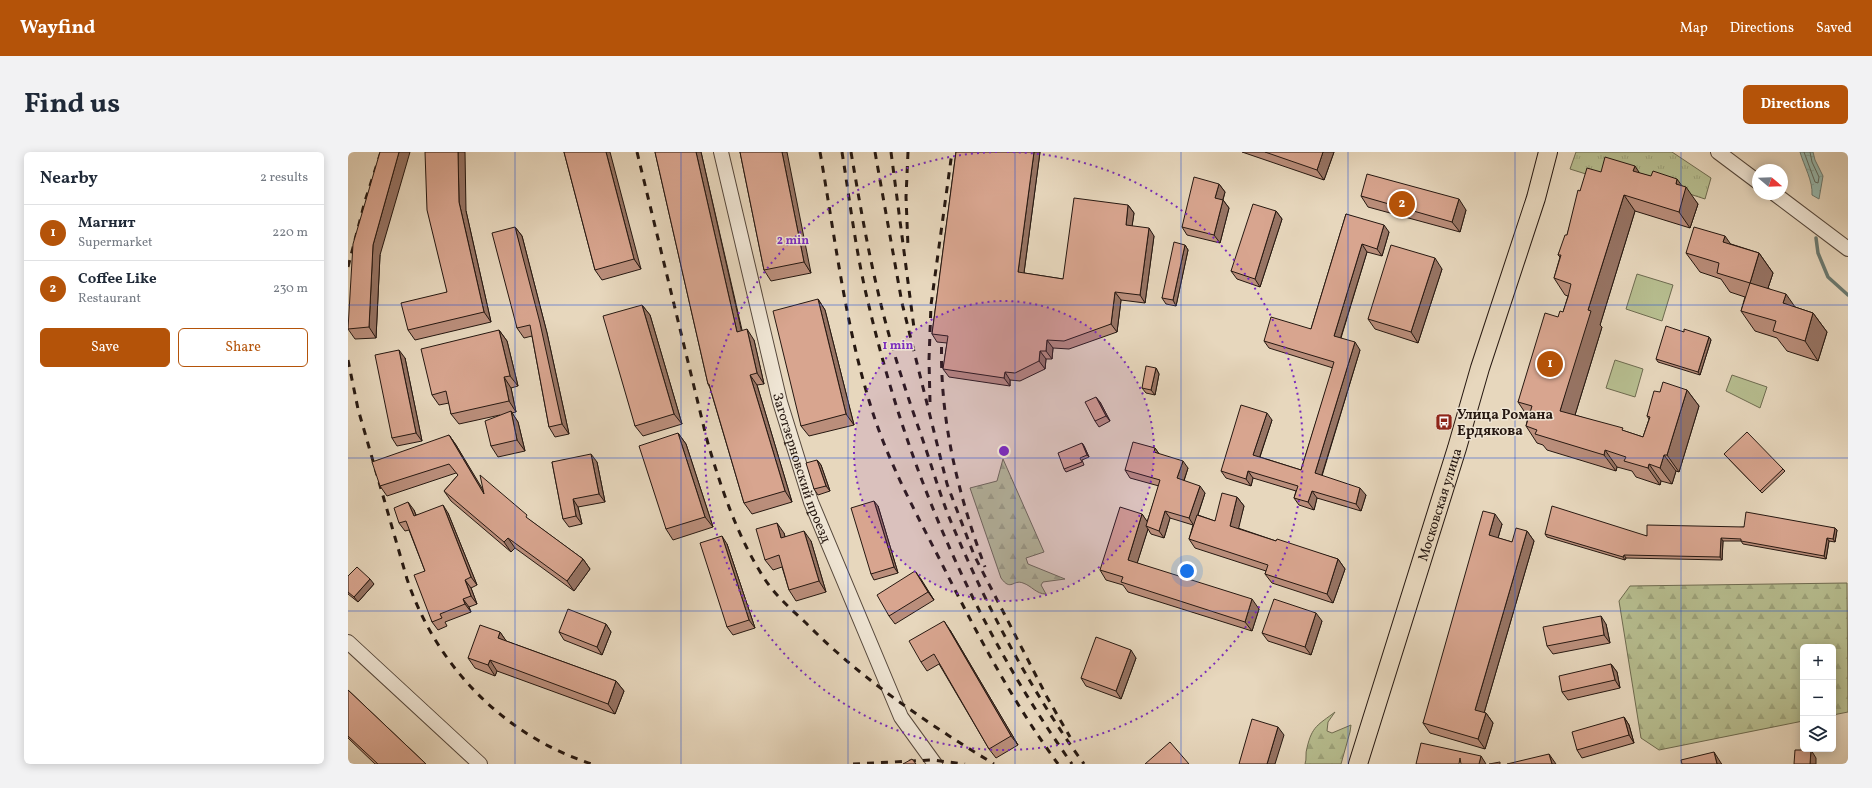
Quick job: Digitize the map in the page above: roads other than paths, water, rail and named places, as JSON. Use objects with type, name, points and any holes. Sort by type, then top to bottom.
[{"type":"main road","name":"Московская улица","points":[[1358,764],[1457,448],[1480,368],[1536,198],[1548,152]]},
{"type":"street","name":"Заготзерновский проезд","points":[[721,152],[780,402],[811,502],[901,717],[935,764]]},
{"type":"street","points":[[1718,152],[1752,178]]},
{"type":"street","points":[[1783,200],[1848,249]]},
{"type":"street","points":[[348,642],[480,764]]},
{"type":"water","points":[[1800,152],[1813,152],[1815,160],[1823,176],[1819,199],[1812,195],[1810,179]]},
{"type":"waterway","points":[[1816,238],[1818,253],[1828,277],[1848,295]]},
{"type":"railway","points":[[348,267],[365,201],[381,152]]},
{"type":"railway","points":[[637,152],[707,440],[731,513],[756,565],[770,587],[780,598],[849,663],[944,733],[994,764]]},
{"type":"railway","points":[[820,152],[841,280],[854,344],[871,407],[885,447],[912,505],[995,666],[1025,716],[1058,764]]},
{"type":"railway","points":[[842,152],[857,246],[868,302],[902,425],[924,485],[974,600],[1036,711],[1072,764]]},
{"type":"railway","points":[[851,152],[870,257],[887,328],[941,496],[978,582],[1009,645],[1045,706],[1084,764]]},
{"type":"railway","points":[[875,152],[902,303],[947,484],[974,555],[1047,697],[1070,737]]},
{"type":"railway","points":[[891,152],[914,328]]},
{"type":"railway","points":[[908,152],[906,197],[908,247]]},
{"type":"railway","points":[[930,402],[929,360],[931,305],[952,152]]},
{"type":"railway","points":[[942,333],[943,393],[946,422],[958,481],[985,567]]},
{"type":"railway","points":[[348,360],[358,409],[407,579],[420,611],[436,641],[455,668],[477,694],[502,716],[530,736],[560,752],[592,764]]},
{"type":"railway","points":[[853,764],[932,760],[965,764]]},
{"type":"place","name":"Coffee Like","points":[[1402,204]]},
{"type":"place","name":"Магнит","points":[[1550,364]]},
{"type":"place","name":"Улица Романа Ердякова","points":[[1444,422]]}]
